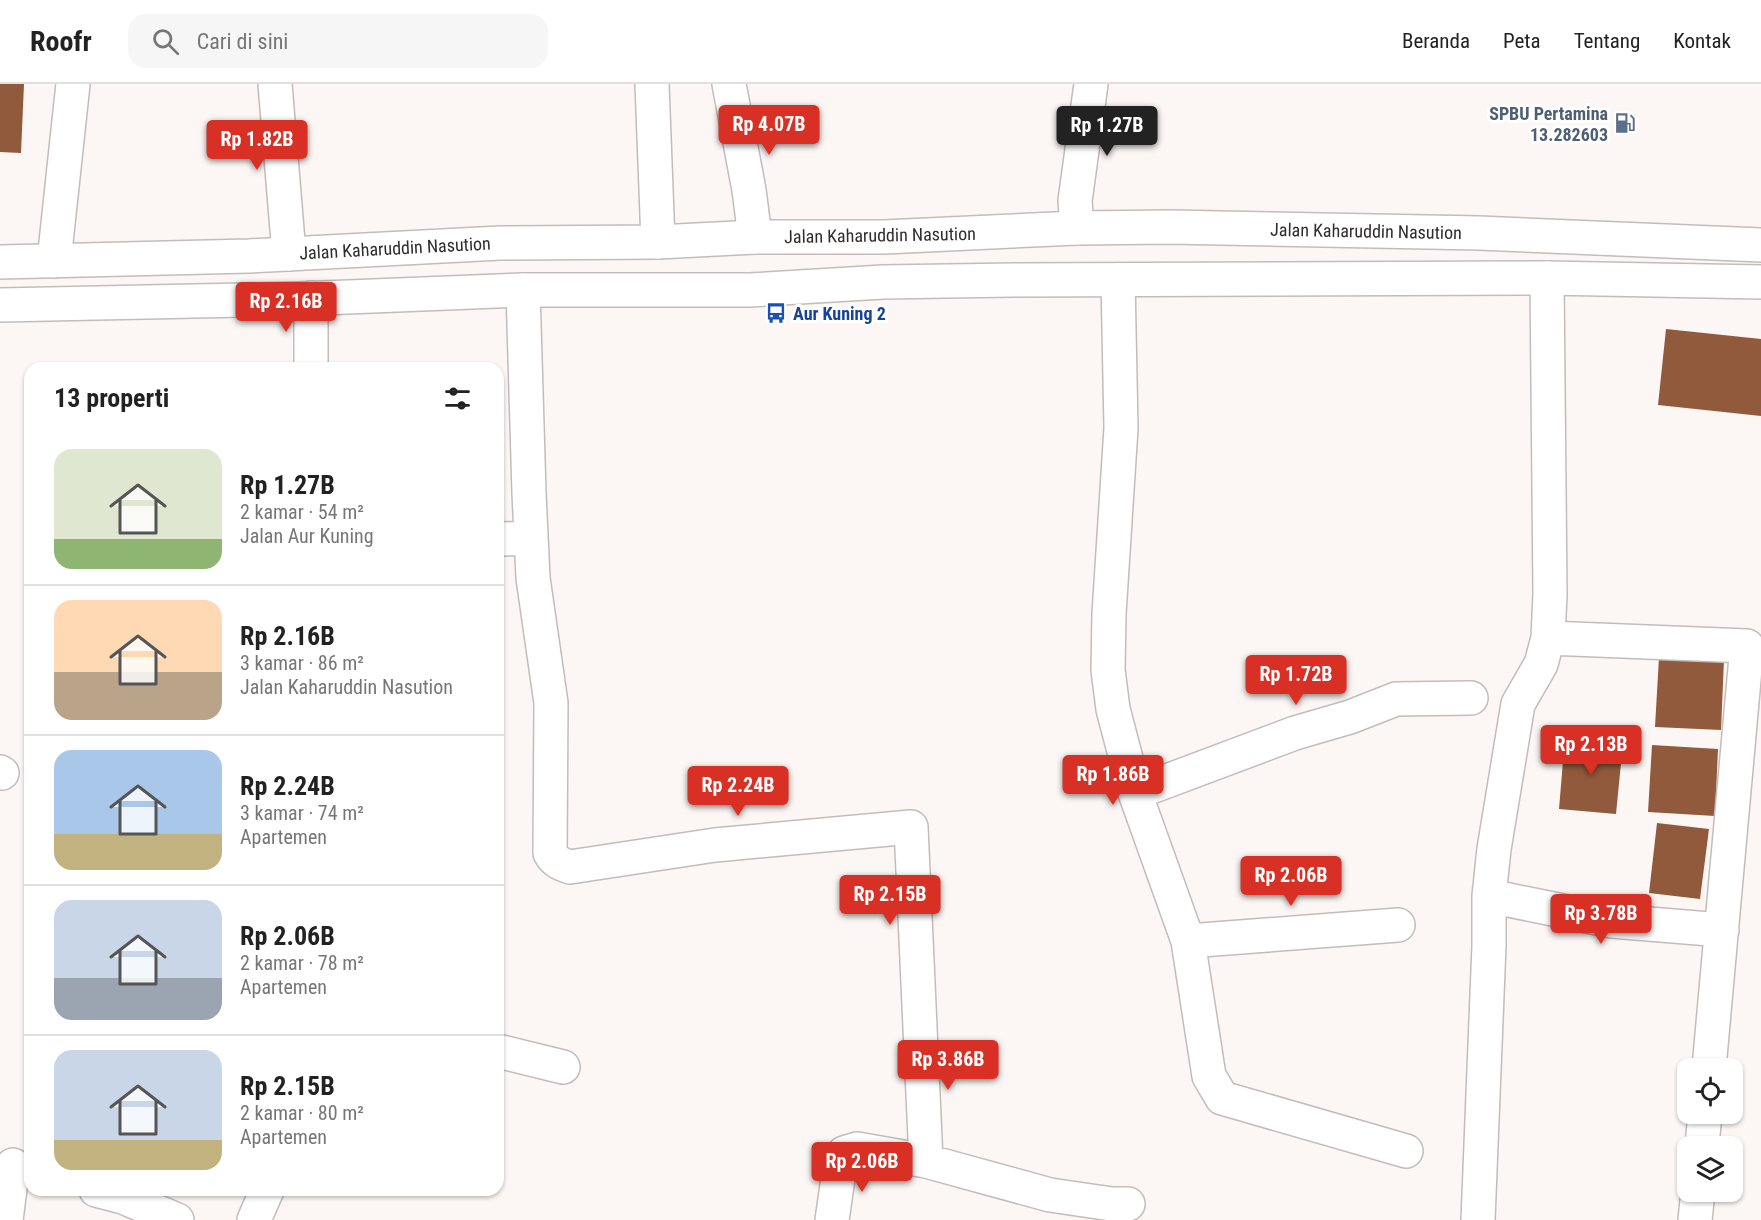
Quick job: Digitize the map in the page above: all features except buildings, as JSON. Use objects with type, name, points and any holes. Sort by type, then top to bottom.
[{"type":"main road","points":[[54,261],[73,84]]},
{"type":"main road","points":[[275,84],[289,254]]},
{"type":"main road","points":[[652,84],[658,242]]},
{"type":"main road","points":[[729,84],[749,190],[755,237]]},
{"type":"main road","points":[[1077,228],[1075,201],[1091,84]]},
{"type":"main road","name":"Jalan Kaharuddin Nasution","points":[[0,262],[289,254],[500,243],[658,242],[755,237],[884,237],[1077,228],[1170,227],[1467,233],[1761,245]]},
{"type":"main road","points":[[1478,1220],[1489,957],[1489,896],[1494,849],[1518,704],[1541,664],[1548,638],[1550,582],[1546,278]]},
{"type":"main road","points":[[0,305],[311,298],[523,290],[750,290],[883,282],[1546,278],[1761,282]]},
{"type":"main road","points":[[1118,280],[1121,428],[1109,614],[1108,670],[1113,709],[1135,793],[1188,941],[1209,1076],[1222,1098],[1406,1151]]},
{"type":"main road","points":[[523,290],[533,578],[551,703],[550,853],[553,859],[560,864],[570,867],[715,845],[911,827],[926,1161]]},
{"type":"main road","points":[[311,298],[311,362]]},
{"type":"main road","points":[[504,539],[531,538]]},
{"type":"main road","points":[[1548,638],[1747,646],[1710,1058]]},
{"type":"main road","points":[[1135,793],[1294,733],[1350,717],[1396,699],[1471,698]]},
{"type":"main road","points":[[1489,896],[1612,921],[1722,930]]},
{"type":"main road","points":[[1188,941],[1398,925]]},
{"type":"main road","points":[[504,1052],[563,1067]]},
{"type":"main road","points":[[832,1220],[841,1158],[844,1153],[857,1149],[926,1161],[1050,1195],[1112,1204],[1128,1203]]},
{"type":"main road","points":[[6,1220],[14,1166]]},
{"type":"main road","points":[[124,1196],[177,1220]]},
{"type":"main road","points":[[254,1220],[264,1196]]},
{"type":"main road","points":[[1695,1220],[1697,1202]]},
{"type":"place","name":"SPBU Pertamina 13.282603","points":[[1625,123]]},
{"type":"place","name":"Aur Kuning 2","points":[[776,313]]}]
